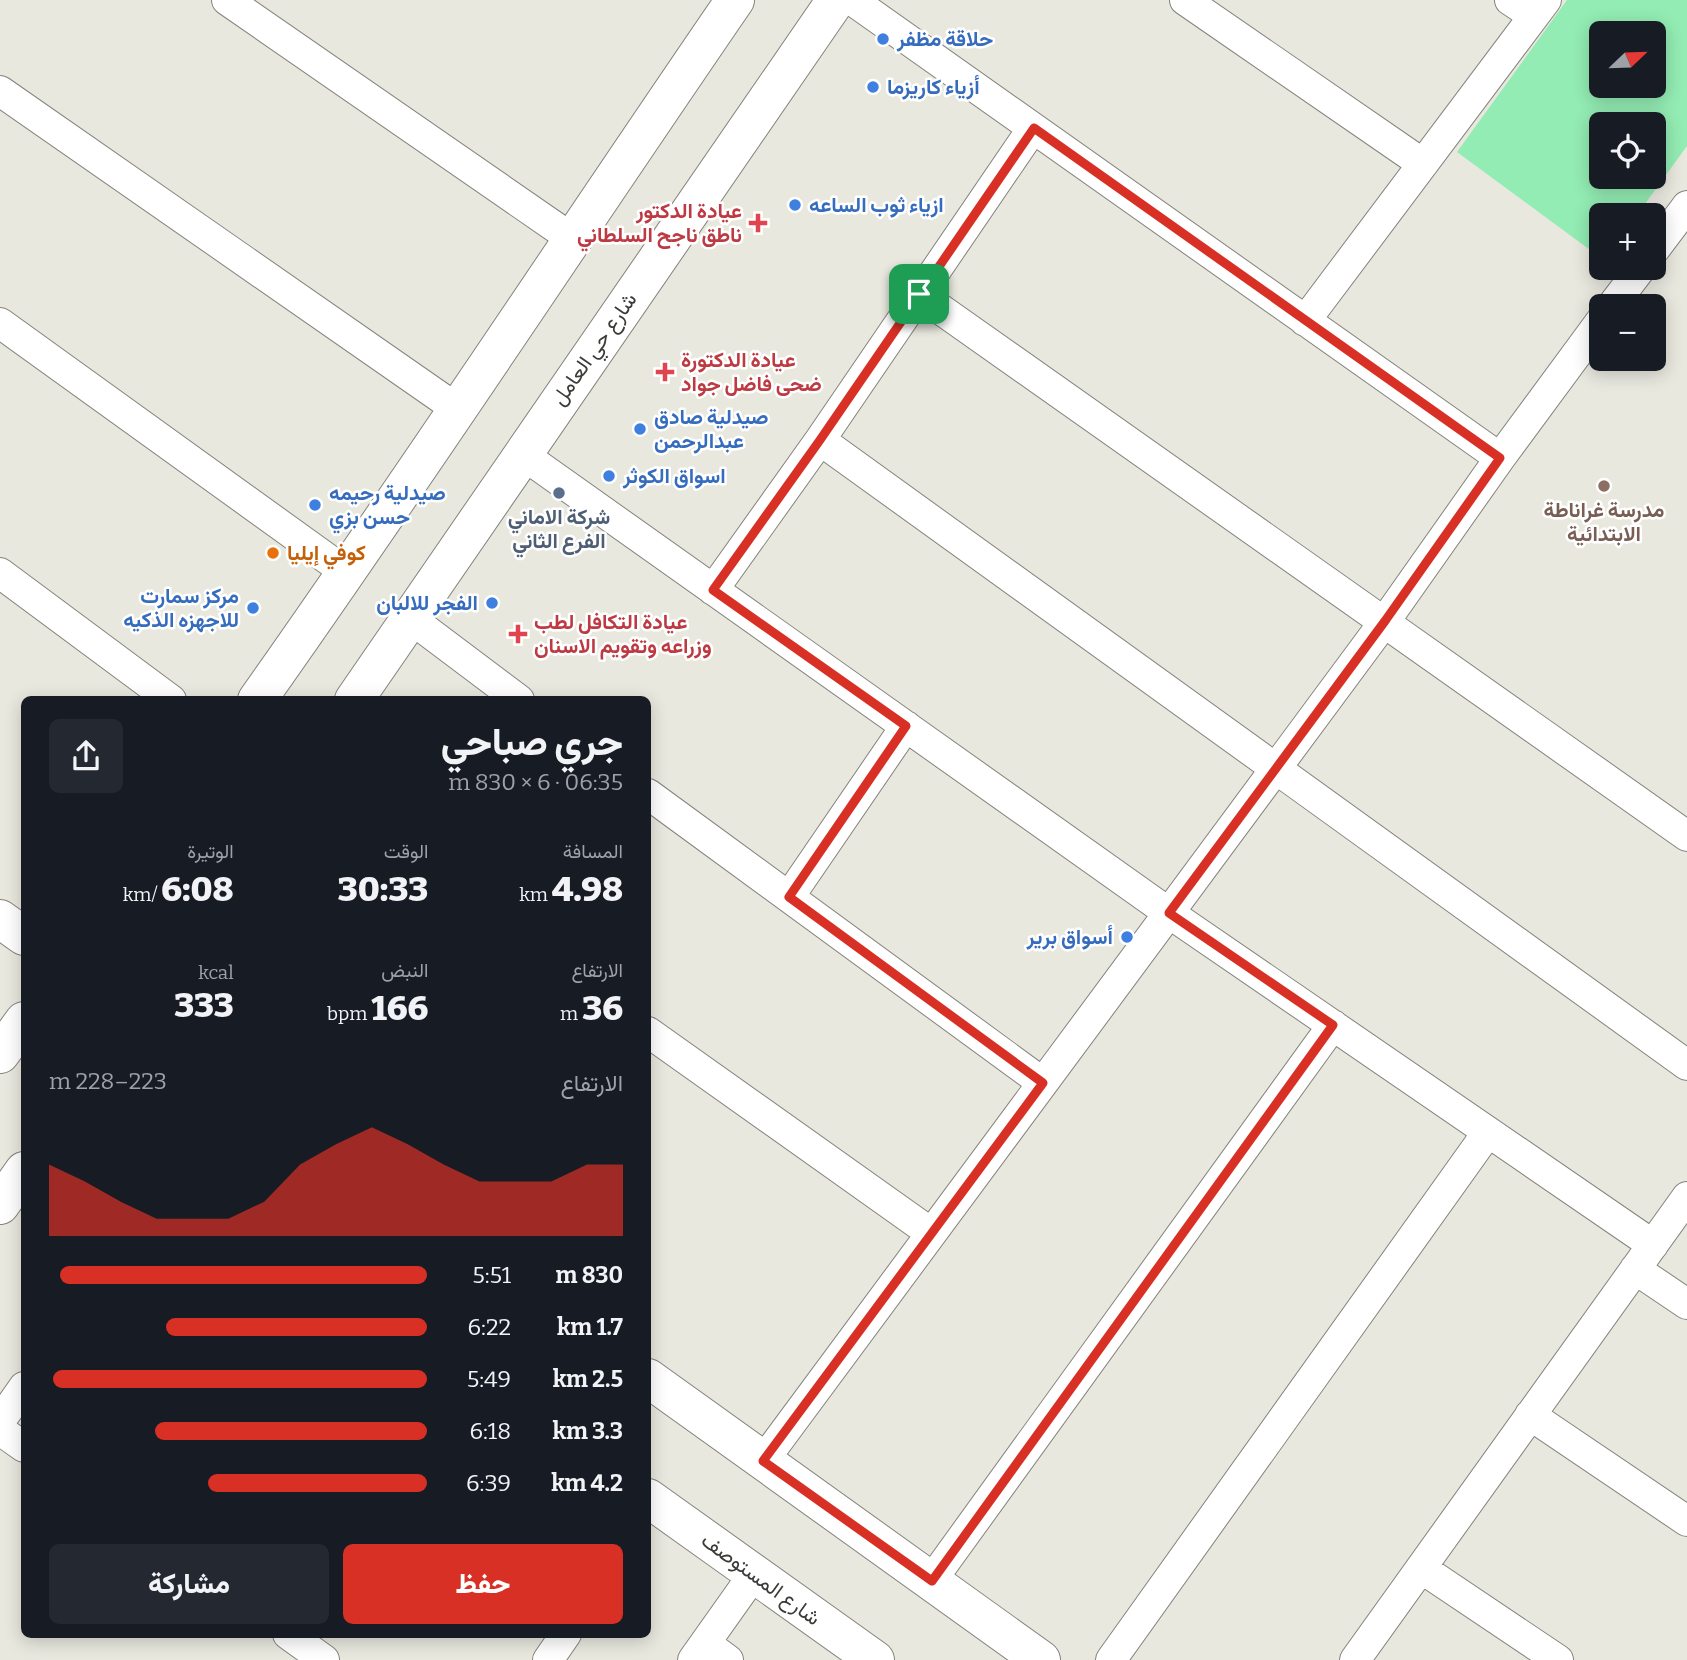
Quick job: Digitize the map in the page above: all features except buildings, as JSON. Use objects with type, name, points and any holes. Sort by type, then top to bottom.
[{"type":"main road","points":[[260,696],[347,573],[571,238],[735,0]]},
{"type":"main road","name":"شارع حي العامل","points":[[357,696],[836,0]]},
{"type":"main road","points":[[0,919],[21,934]]},
{"type":"main road","points":[[0,1205],[21,1175]]},
{"type":"main road","points":[[651,1380],[1041,1660]]},
{"type":"main road","name":"شارع المستوصف","points":[[651,1508],[754,1574],[874,1660]]},
{"type":"street","points":[[227,0],[571,238]]},
{"type":"street","points":[[852,0],[1500,458]]},
{"type":"street","points":[[1185,0],[1423,164]]},
{"type":"street","points":[[1306,321],[1423,164],[1530,5]]},
{"type":"street","points":[[0,91],[457,409]]},
{"type":"street","points":[[713,590],[820,440],[1034,128]]},
{"type":"street","points":[[1666,234],[1687,206]]},
{"type":"street","points":[[1621,294],[1632,280]]},
{"type":"street","points":[[919,294],[1687,836]]},
{"type":"street","points":[[0,324],[347,573]]},
{"type":"street","points":[[763,1461],[1385,621],[1589,337]]},
{"type":"street","points":[[820,440],[1687,1065]]},
{"type":"street","points":[[522,454],[1169,913],[1653,1245]]},
{"type":"street","points":[[0,573],[167,696]]},
{"type":"street","points":[[410,618],[514,696]]},
{"type":"street","points":[[789,897],[906,726]]},
{"type":"street","points":[[651,796],[1043,1083]]},
{"type":"street","points":[[932,1581],[1333,1025]]},
{"type":"street","points":[[651,1034],[932,1233]]},
{"type":"street","points":[[1111,1660],[1488,1132]]},
{"type":"street","points":[[1355,1660],[1687,1197]]},
{"type":"street","points":[[1635,1269],[1687,1304]]},
{"type":"street","points":[[0,1422],[21,1391]]},
{"type":"street","points":[[1530,1415],[1687,1521]]},
{"type":"street","points":[[0,1430],[21,1445]]},
{"type":"street","points":[[1421,1568],[1558,1660]]},
{"type":"street","points":[[709,1654],[754,1574]]},
{"type":"street","points":[[294,1638],[324,1660]]},
{"type":"street","points":[[548,1660],[563,1638]]},
{"type":"green space","points":[[1567,0],[1687,0],[1687,146],[1666,175],[1666,112],[1589,112],[1589,189],[1656,189],[1646,203],[1589,203],[1589,249],[1457,152]]},
{"type":"place","name":"حلاقة مظفر","points":[[883,39]]},
{"type":"place","name":"أزياء كاريزما","points":[[873,87]]},
{"type":"place","name":"ازياء ثوب الساعه","points":[[795,205]]},
{"type":"place","name":"عيادة الدكتور ناطق ناجح السلطاني","points":[[758,223]]},
{"type":"place","name":"عيادة الدكتورة ضحى فاضل جواد","points":[[665,372]]},
{"type":"place","name":"صيدلية صادق عبدالرحمن","points":[[640,429]]},
{"type":"place","name":"اسواق الكوثر","points":[[609,476]]},
{"type":"place","name":"مدرسة غراناطة الابتدائية","points":[[1604,486]]},
{"type":"place","name":"شركة الاماني الفرع الثاني","points":[[559,493]]},
{"type":"place","name":"صيدلية رحيمه حسن بزي","points":[[315,505]]},
{"type":"place","name":"كوفي إيليا","points":[[273,553]]},
{"type":"place","name":"الفجر للالبان","points":[[492,603]]},
{"type":"place","name":"مركز سمارت للاجهزه الذكيه","points":[[253,608]]},
{"type":"place","name":"عيادة التكافل لطب وزراعه وتقويم الاسنان","points":[[518,634]]},
{"type":"place","name":"أسواق برير","points":[[1127,937]]},
{"type":"route","points":[[1034,128],[1500,458],[1385,621],[1169,913],[1333,1025],[932,1581],[763,1461],[1043,1083],[789,897],[906,726],[713,590],[820,440],[919,294],[1034,128]]}]
